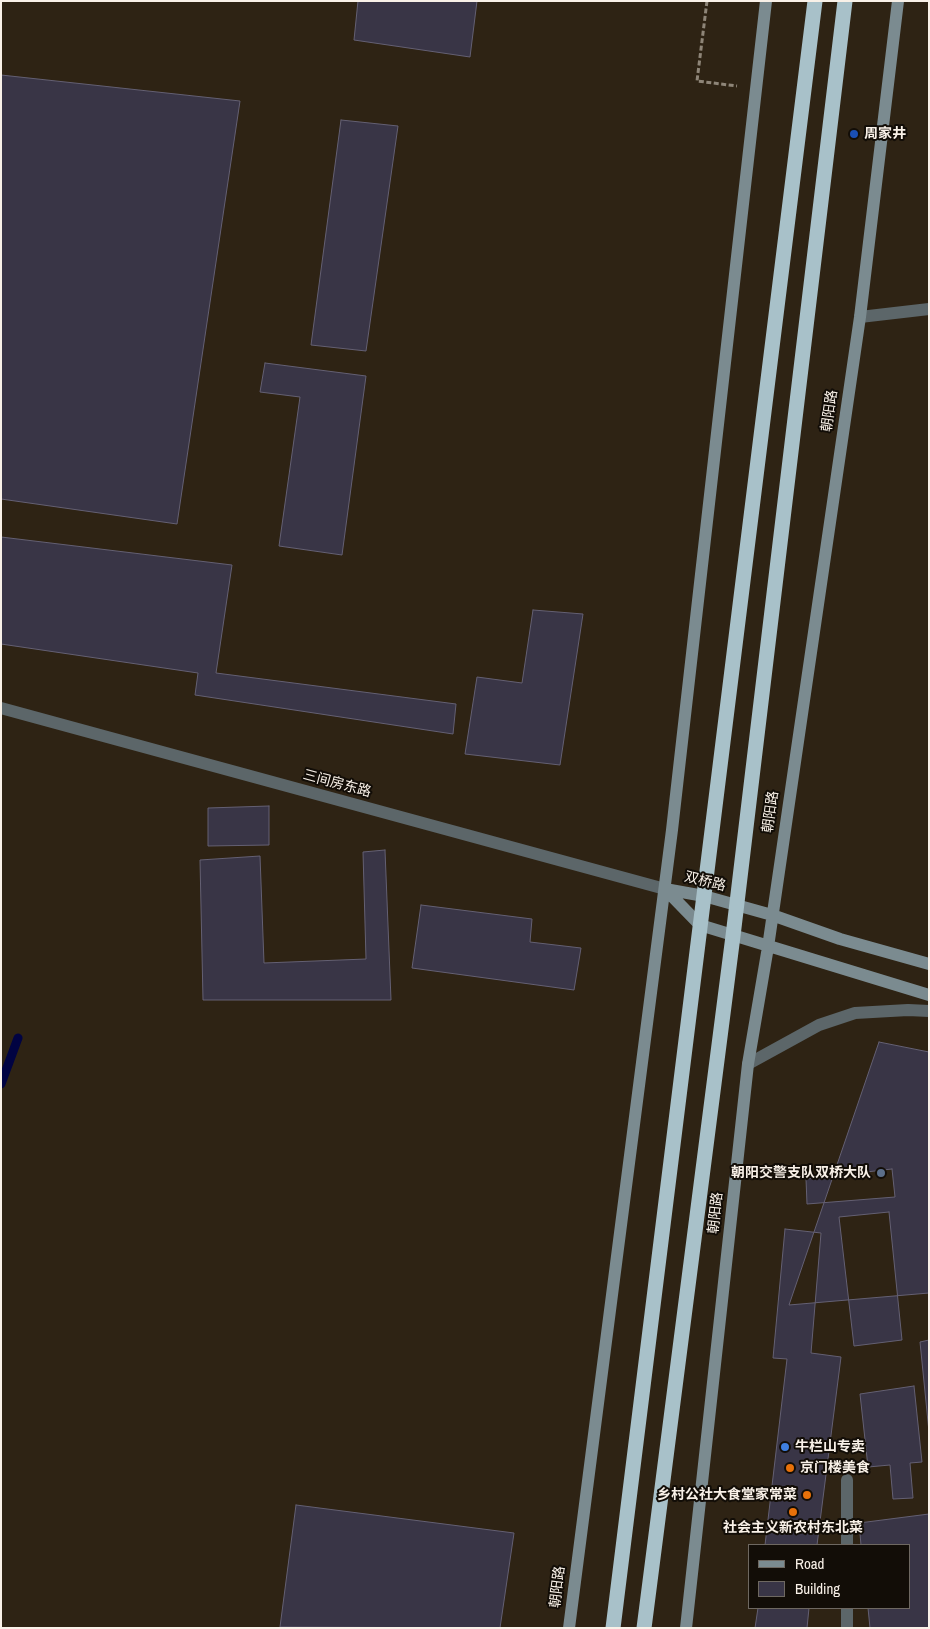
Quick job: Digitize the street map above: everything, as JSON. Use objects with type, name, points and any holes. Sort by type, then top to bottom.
[{"type":"highway","points":[[613,1628],[815,1]]},
{"type":"highway","name":"朝阳路","points":[[644,1628],[733,936],[845,1]]},
{"type":"street","name":"朝阳路","points":[[569,1628],[665,889],[766,1]]},
{"type":"street","name":"朝阳路","points":[[686,1628],[748,1064],[768,947],[860,317],[898,1]]},
{"type":"street","points":[[860,317],[929,309]]},
{"type":"street","name":"三间房东路","points":[[1,708],[665,889]]},
{"type":"street","name":"双桥路","points":[[665,889],[704,896],[772,915],[840,939],[929,964]]},
{"type":"street","name":"双桥路","points":[[665,889],[700,925],[929,995]]},
{"type":"street","points":[[748,1064],[819,1025],[855,1013],[908,1010],[929,1012]]},
{"type":"street","points":[[847,1480],[847,1544]]},
{"type":"street","points":[[847,1609],[847,1628]]},
{"type":"path","points":[[706,1],[698,81],[756,89]]},
{"type":"building","points":[[358,1],[477,1],[470,57],[354,40]]},
{"type":"building","points":[[1,75],[240,101],[177,524],[1,499]]},
{"type":"building","points":[[341,120],[398,126],[366,351],[311,345]]},
{"type":"building","points":[[265,363],[366,376],[342,555],[279,546],[300,397],[260,392]]},
{"type":"building","points":[[1,537],[232,565],[216,673],[456,704],[453,734],[195,695],[198,673],[1,644]]},
{"type":"building","points":[[533,610],[583,614],[560,765],[465,754],[477,677],[522,683]]},
{"type":"building","points":[[269,806],[269,845],[208,846],[208,808]]},
{"type":"building","points":[[385,850],[391,1000],[203,1000],[200,860],[260,856],[264,963],[366,959],[363,852]]},
{"type":"building","points":[[421,905],[532,919],[530,942],[581,948],[574,990],[412,968]]},
{"type":"building","name":"朝阳交警支队双桥大队","points":[[879,1042],[929,1052],[929,1293],[789,1305]]},
{"type":"building","points":[[892,1169],[895,1197],[807,1204],[806,1179]]},
{"type":"building","points":[[889,1212],[902,1340],[854,1346],[839,1217]]},
{"type":"building","points":[[785,1229],[821,1233],[811,1353],[841,1357],[817,1544],[765,1544],[787,1359],[773,1358]]},
{"type":"building","points":[[929,1340],[929,1432],[920,1342]]},
{"type":"building","points":[[914,1386],[922,1462],[910,1463],[913,1498],[893,1499],[890,1465],[868,1467],[860,1394]]},
{"type":"building","points":[[296,1505],[514,1533],[500,1628],[280,1627]]},
{"type":"building","points":[[929,1514],[929,1628],[870,1628],[868,1609],[910,1609],[910,1544],[861,1544],[859,1523]]},
{"type":"building","points":[[758,1609],[809,1609],[807,1628],[755,1628]]},
{"type":"waterway","points":[[1,1084],[18,1038]]},
{"type":"place","name":"周家井","points":[[854,134]]},
{"type":"place","name":"朝阳交警支队双桥大队","points":[[881,1173]]},
{"type":"place","name":"牛栏山专卖","points":[[785,1447]]},
{"type":"place","name":"京门楼美食","points":[[790,1468]]},
{"type":"place","name":"乡村公社大食堂家常菜","points":[[807,1495]]},
{"type":"place","name":"社会主义新农村东北菜","points":[[793,1512]]}]
